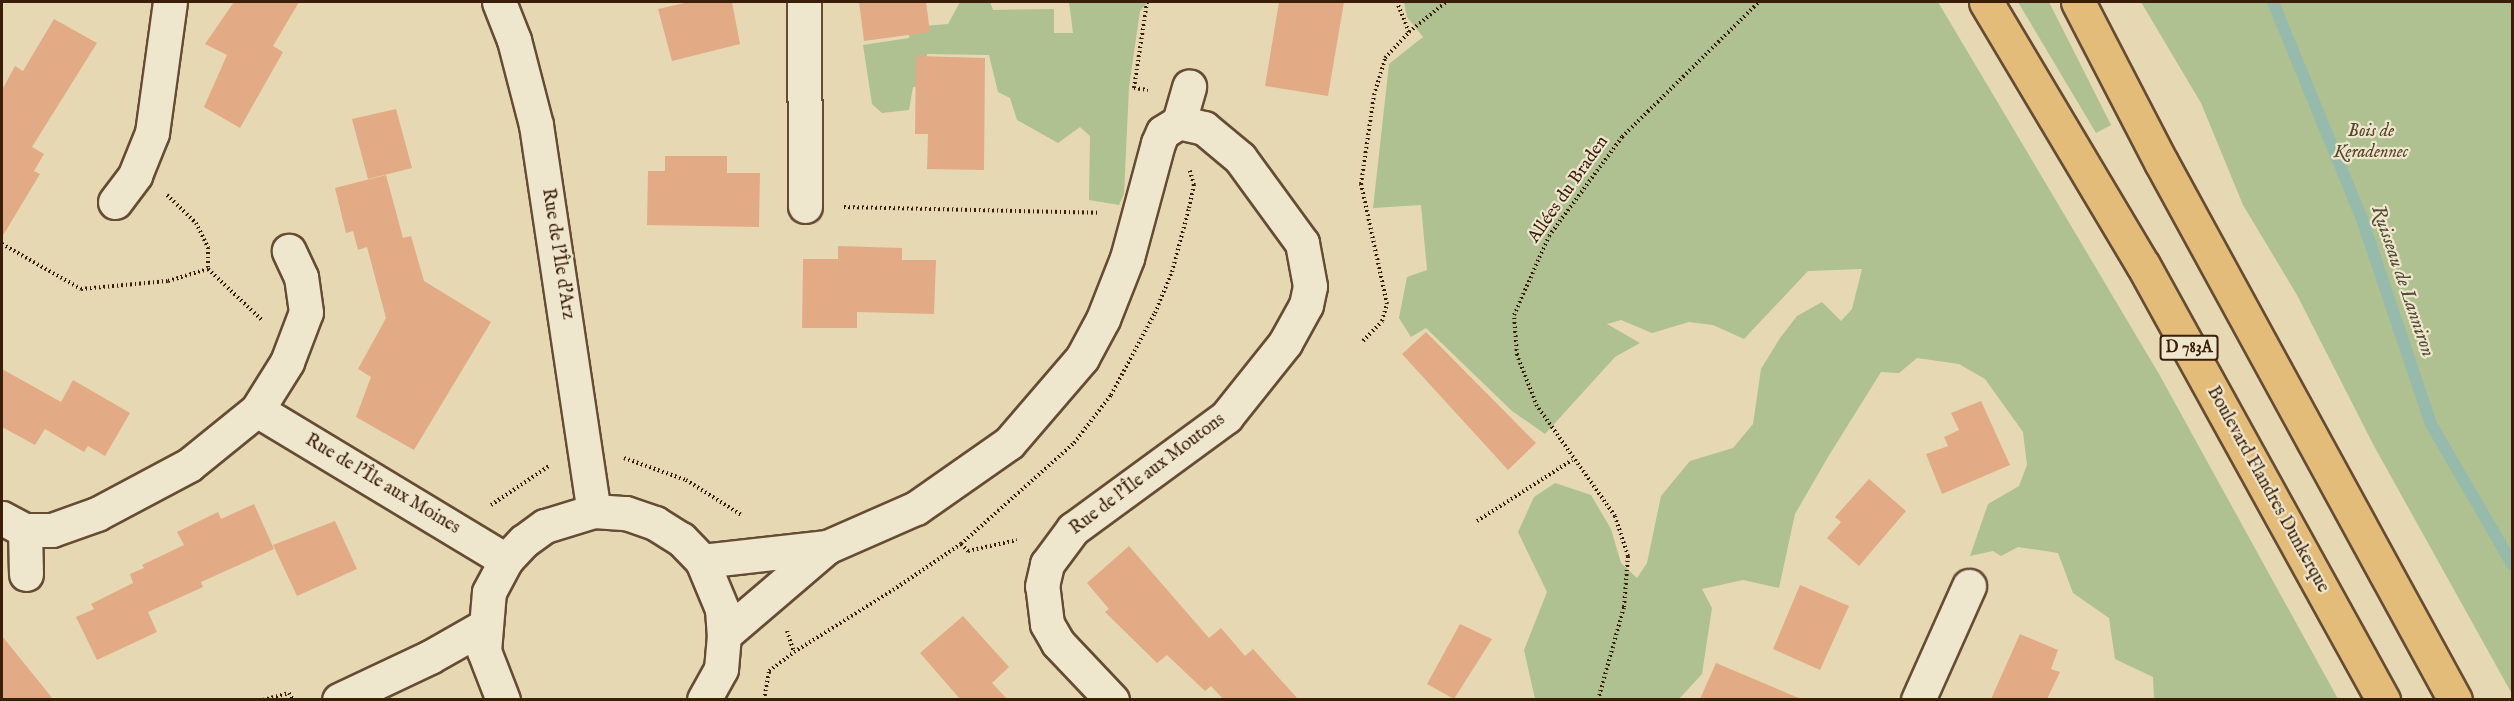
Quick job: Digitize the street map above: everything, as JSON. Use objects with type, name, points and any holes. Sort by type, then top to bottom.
[{"type":"main road","name":"Boulevard Flandres Dunkerque","points":[[1986,2],[2143,265],[2384,699]]},
{"type":"main road","points":[[2078,2],[2161,162],[2456,699]]},
{"type":"street","points":[[115,202],[135,175],[152,133],[170,2]]},
{"type":"street","name":"Rue de l'Île d'Arz","points":[[499,2],[514,40],[536,125],[588,458],[594,511]]},
{"type":"street","points":[[804,2],[805,206]]},
{"type":"street","points":[[702,561],[827,547],[882,525],[945,490],[1009,443],[1034,417],[1082,357],[1103,319],[1178,112]]},
{"type":"street","name":"Rue de l'Île aux Moutons","points":[[1112,699],[1064,651],[1047,624],[1042,586],[1054,551],[1095,511],[1227,417],[1265,374],[1306,305],[1310,286],[1307,254],[1270,197],[1222,142],[1178,112]]},
{"type":"street","points":[[26,574],[13,524],[52,530],[151,486],[227,438],[257,410],[297,341],[305,294],[289,250]]},
{"type":"street","name":"Rue de l'Île aux Moines","points":[[257,410],[506,560]]},
{"type":"street","points":[[503,699],[490,674],[483,627],[489,592],[506,560],[545,526],[594,511],[626,513],[655,523],[681,539],[702,561],[722,609],[724,636],[721,669],[730,699]]},
{"type":"street","points":[[724,636],[827,547]]},
{"type":"street","points":[[1917,699],[1969,586]]},
{"type":"street","points":[[339,699],[430,657],[483,627]]},
{"type":"street","points":[[704,699],[721,669]]},
{"type":"path","points":[[764,699],[769,671],[794,652],[961,543],[1074,443],[1135,355],[1172,272],[1194,185],[1186,165],[1178,112],[1134,88],[1147,2]]},
{"type":"path","points":[[1397,2],[1409,32]]},
{"type":"path","points":[[1364,341],[1382,321],[1387,304],[1361,184],[1374,95],[1385,58],[1409,32],[1446,2]]},
{"type":"path","name":"Allées du Braden","points":[[1599,699],[1624,608],[1628,556],[1615,516],[1572,460],[1524,375],[1515,326],[1519,297],[1549,236],[1622,137],[1759,2]]},
{"type":"path","points":[[135,175],[175,201],[196,223],[208,248],[208,269],[256,316],[297,341]]},
{"type":"path","points":[[805,206],[1140,214]]},
{"type":"path","points":[[2,244],[81,289],[168,281],[208,269]]},
{"type":"path","points":[[486,511],[532,475],[560,461],[588,458],[642,461],[686,480],[761,528],[768,555]]},
{"type":"path","points":[[1477,522],[1572,460]]},
{"type":"path","points":[[961,543],[968,551],[1008,540],[1032,540],[1054,551]]},
{"type":"path","points":[[775,591],[794,652]]},
{"type":"path","points":[[263,699],[289,693],[293,699]]},
{"type":"green space","points":[[960,2],[990,2],[993,10],[1054,9],[1054,33],[1073,33],[1069,2],[1148,2],[1140,11],[1129,87],[1124,194],[1119,205],[1089,200],[1090,136],[1080,127],[1058,143],[1017,120],[1010,98],[998,92],[989,55],[927,54],[926,87],[913,87],[909,110],[882,113],[872,104],[863,45],[909,38],[910,27],[948,24]]},
{"type":"green space","points":[[1404,2],[1938,2],[2159,374],[2338,699],[2154,699],[2153,677],[2115,659],[2109,618],[2073,593],[2058,553],[2018,547],[2001,556],[1993,551],[1970,556],[1988,504],[2019,486],[2027,465],[2023,432],[1985,379],[1959,364],[1917,358],[1899,373],[1881,372],[1828,457],[1795,514],[1779,588],[1743,580],[1702,589],[1712,608],[1702,674],[1679,699],[1535,699],[1524,650],[1547,592],[1518,532],[1534,497],[1555,483],[1591,495],[1611,529],[1621,563],[1637,578],[1647,563],[1661,496],[1690,461],[1733,448],[1753,424],[1761,369],[1780,338],[1797,316],[1822,302],[1841,321],[1852,309],[1862,269],[1808,271],[1744,339],[1713,325],[1689,322],[1652,333],[1621,320],[1607,324],[1640,343],[1615,357],[1545,434],[1512,411],[1426,328],[1411,337],[1399,318],[1407,277],[1427,270],[1421,205],[1373,208],[1389,64],[1423,37],[1407,17]]},
{"type":"green space","points":[[2018,2],[2049,2],[2111,125],[2096,133]]},
{"type":"green space","name":"Bois de Keradennec","points":[[2141,2],[2512,2],[2512,694],[2374,446],[2297,295],[2243,205],[2201,103]]},
{"type":"building","points":[[234,2],[299,2],[273,46],[283,52],[240,128],[204,107],[227,55],[205,44]]},
{"type":"building","points":[[689,2],[732,2],[740,44],[672,61],[658,9]]},
{"type":"building","points":[[859,2],[926,2],[930,32],[864,41]]},
{"type":"building","points":[[1279,2],[1344,2],[1328,96],[1265,86]]},
{"type":"building","points":[[54,19],[97,43],[32,147],[44,154],[34,171],[40,174],[2,237],[2,90],[15,66],[23,71]]},
{"type":"building","points":[[916,56],[985,58],[984,170],[927,169],[928,134],[915,134]]},
{"type":"building","points":[[396,109],[412,168],[368,179],[352,119]]},
{"type":"building","points":[[665,156],[727,156],[727,173],[760,173],[759,227],[647,225],[648,171],[665,171]]},
{"type":"building","points":[[386,175],[403,238],[411,236],[424,281],[491,322],[414,450],[356,417],[371,377],[358,369],[386,318],[367,247],[358,250],[353,231],[346,233],[335,188]]},
{"type":"building","points":[[838,246],[902,248],[902,260],[936,260],[934,314],[857,312],[857,328],[802,328],[803,259],[838,259]]},
{"type":"building","points":[[1426,332],[1536,443],[1508,470],[1402,354]]},
{"type":"building","points":[[2,369],[61,402],[73,380],[130,413],[105,456],[88,446],[84,452],[45,429],[35,445],[2,427]]},
{"type":"building","points":[[1981,401],[2010,465],[1942,494],[1926,454],[1948,446],[1944,437],[1959,430],[1951,413]]},
{"type":"building","points":[[1869,479],[1906,511],[1859,566],[1827,538],[1841,522],[1835,517]]},
{"type":"building","points":[[254,504],[274,549],[201,582],[203,587],[148,612],[157,632],[97,660],[76,617],[94,609],[91,604],[133,583],[130,574],[144,568],[142,565],[184,545],[177,532],[218,512],[221,519]]},
{"type":"building","points":[[335,521],[357,569],[297,596],[273,545]]},
{"type":"building","points":[[1129,546],[1209,638],[1221,628],[1245,656],[1253,649],[1298,699],[1223,699],[1211,686],[1205,691],[1167,655],[1157,663],[1105,612],[1109,609],[1087,583]]},
{"type":"building","points":[[1800,585],[1849,606],[1820,670],[1773,649]]},
{"type":"building","points":[[963,616],[1009,667],[992,683],[1007,699],[960,699],[920,653]]},
{"type":"building","points":[[1460,624],[1492,639],[1454,699],[1427,684]]},
{"type":"building","points":[[2020,634],[2058,650],[2051,669],[2060,672],[2047,699],[1991,699]]},
{"type":"building","points":[[2,636],[53,699],[2,699]]},
{"type":"building","points":[[1716,663],[1801,699],[1700,699]]},
{"type":"waterway","name":"Ruisseau de Lanniron","points":[[2273,2],[2362,219],[2431,424],[2512,564]]}]
